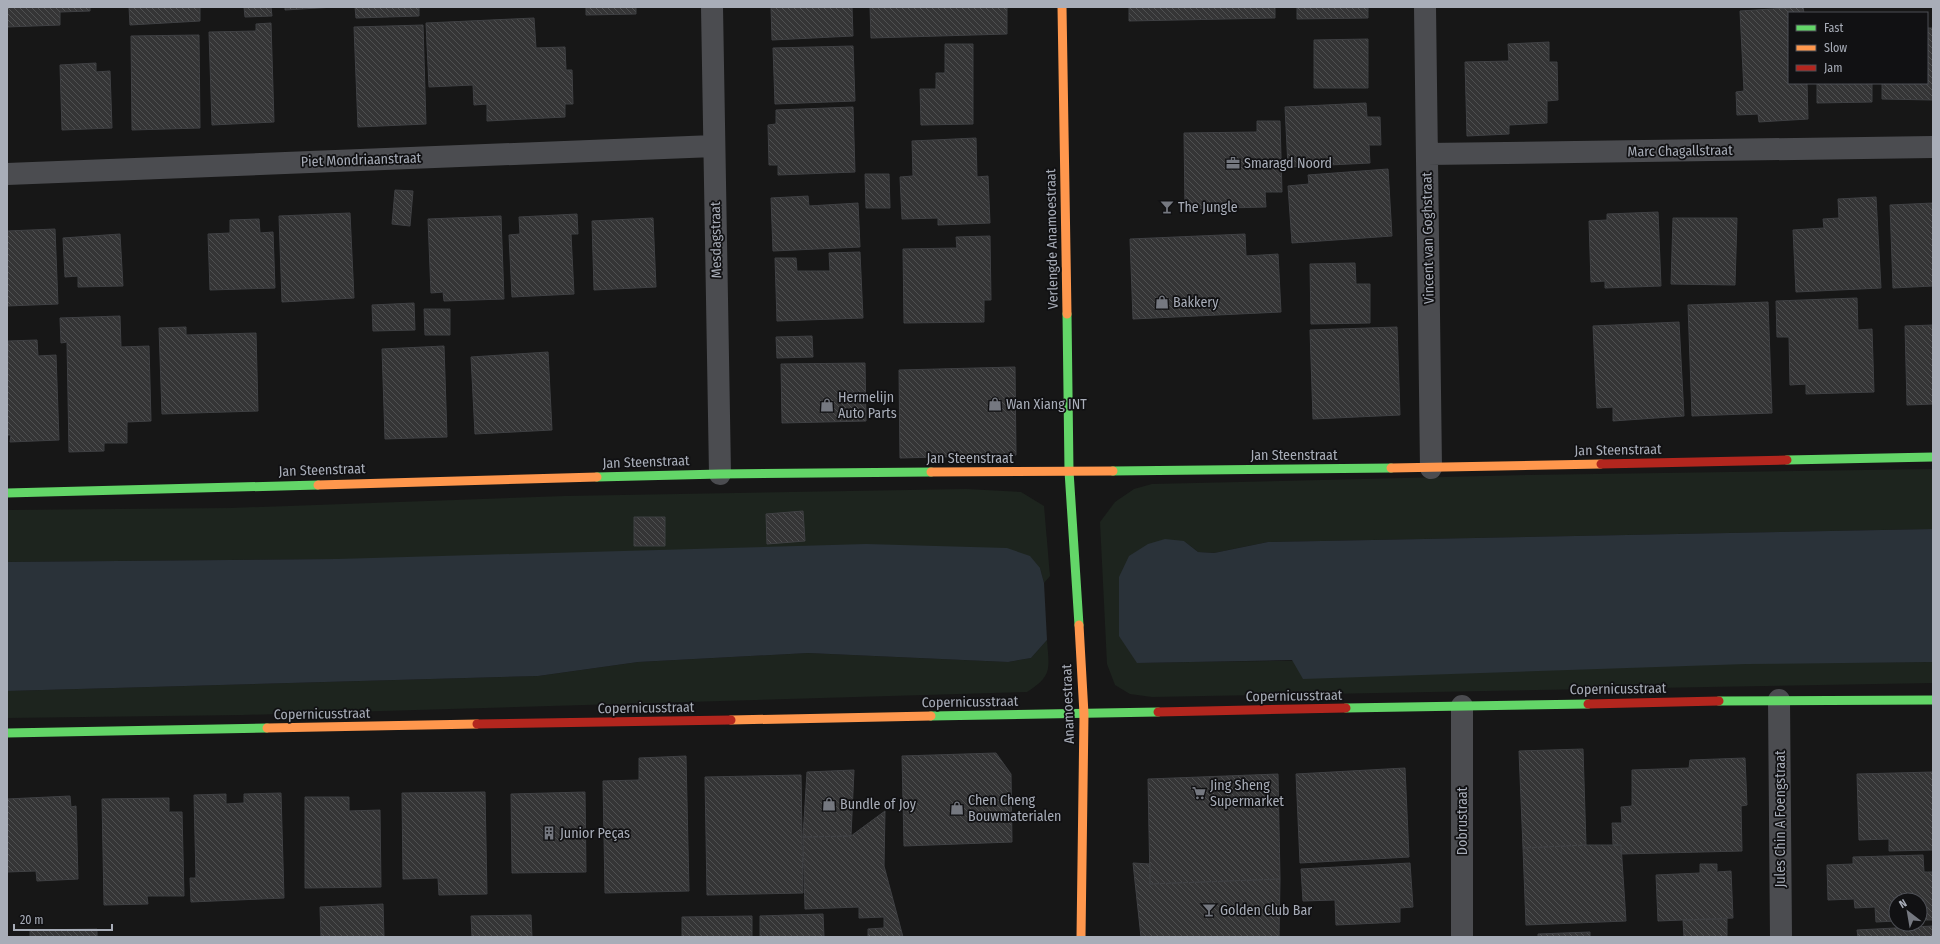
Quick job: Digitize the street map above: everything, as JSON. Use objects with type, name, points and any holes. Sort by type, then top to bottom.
[{"type":"street","name":"Mesdagstraat","points":[[712,7],[720,474]]},
{"type":"street","name":"Verlengde Anamoestraat","points":[[1062,7],[1069,471]]},
{"type":"street","name":"Vincent van Goghstraat","points":[[1425,7],[1431,468]]},
{"type":"street","name":"Piet Mondriaanstraat","points":[[7,174],[714,146]]},
{"type":"street","name":"Marc Chagallstraat","points":[[1427,154],[1933,148]]},
{"type":"street","name":"Jan Steenstraat","points":[[7,493],[720,474],[1431,468],[1933,457]]},
{"type":"street","name":"Anamoestraat","points":[[1069,471],[1084,714],[1081,937]]},
{"type":"street","name":"Copernicusstraat","points":[[7,733],[1779,700],[1933,700]]},
{"type":"street","name":"Jules Chin A Foengstraat","points":[[1779,700],[1781,937]]},
{"type":"street","name":"Dobrustraat","points":[[1462,706],[1462,937]]},
{"type":"shaded area","points":[[1933,469],[1933,529],[1268,542],[1214,553],[1198,552],[1184,541],[1137,663],[1236,661],[1933,662],[1933,683],[1152,697],[1130,694],[1115,685],[1107,664],[1100,522],[1115,502],[1134,489],[1152,484],[1528,475]]},
{"type":"shaded area","points":[[966,489],[1021,492],[1044,506],[1050,576],[1044,583],[1040,568],[337,559],[7,562],[7,510],[231,508],[565,496]]},
{"type":"shaded area","points":[[1933,529],[1933,662],[1746,664],[1303,679],[1292,660],[1137,663],[1119,636],[1119,577],[1129,556],[1148,544],[1165,539],[1184,541],[1198,552],[1214,553],[1268,542]]},
{"type":"shaded area","points":[[866,544],[1007,548],[1030,556],[1040,568],[1044,583],[1047,640],[1031,658],[1008,662],[808,653],[638,662],[538,676],[7,691],[7,562],[337,559]]},
{"type":"shaded area","points":[[1047,640],[1048,670],[1041,681],[1027,692],[242,715],[7,718],[7,691],[538,676],[638,662],[808,653],[1008,662],[1031,658]]},
{"type":"building","points":[[7,7],[90,7],[90,11],[60,12],[60,25],[7,27]]},
{"type":"building","points":[[129,7],[200,7],[200,21],[130,25]]},
{"type":"building","points":[[244,7],[271,7],[272,16],[245,17]]},
{"type":"building","points":[[285,7],[335,7],[285,10]]},
{"type":"building","points":[[355,7],[419,7],[419,16],[356,18]]},
{"type":"building","points":[[586,7],[636,7],[636,14],[586,15]]},
{"type":"building","points":[[771,7],[852,7],[853,36],[772,40]]},
{"type":"building","points":[[870,7],[1007,7],[1007,34],[871,38]]},
{"type":"building","points":[[1129,7],[1275,7],[1275,18],[1129,21]]},
{"type":"building","points":[[1297,7],[1368,7],[1368,18],[1297,19]]},
{"type":"building","points":[[1803,7],[1804,12],[1788,12],[1788,84],[1807,84],[1808,119],[1759,122],[1758,114],[1737,115],[1736,92],[1744,91],[1740,11]]},
{"type":"building","points":[[534,18],[536,48],[565,47],[566,70],[572,70],[573,104],[565,104],[565,117],[487,121],[487,104],[474,105],[473,85],[429,87],[426,23]]},
{"type":"building","points":[[271,23],[274,122],[212,125],[209,32],[256,31],[256,24]]},
{"type":"building","points":[[423,25],[426,124],[358,127],[354,27]]},
{"type":"building","points":[[1928,28],[1933,28],[1933,100],[1882,99],[1882,84],[1928,84]]},
{"type":"building","points":[[199,35],[200,128],[132,130],[131,36]]},
{"type":"building","points":[[1368,39],[1368,88],[1314,88],[1314,40]]},
{"type":"building","points":[[1549,42],[1549,62],[1557,62],[1558,100],[1547,101],[1547,123],[1509,125],[1509,134],[1467,136],[1465,62],[1509,61],[1508,44]]},
{"type":"building","points":[[945,44],[973,44],[973,124],[921,125],[920,89],[936,89],[936,73],[945,73]]},
{"type":"building","points":[[853,46],[855,101],[775,104],[773,48]]},
{"type":"building","points":[[96,63],[96,72],[110,71],[112,128],[62,130],[60,65]]},
{"type":"building","points":[[1817,84],[1872,84],[1872,102],[1817,103]]},
{"type":"building","points":[[1366,103],[1367,117],[1380,117],[1381,145],[1369,145],[1370,163],[1288,167],[1285,107]]},
{"type":"building","points":[[853,107],[855,172],[778,175],[778,165],[769,165],[768,125],[776,124],[776,110]]},
{"type":"building","name":"Smaragd Noord","points":[[1257,121],[1280,121],[1282,192],[1265,192],[1266,207],[1185,209],[1184,133],[1257,132]]},
{"type":"building","points":[[976,138],[977,177],[988,176],[990,223],[938,225],[938,218],[902,219],[900,177],[913,176],[912,141]]},
{"type":"building","points":[[1388,169],[1392,236],[1292,243],[1288,186],[1309,184],[1308,175]]},
{"type":"building","points":[[865,174],[889,174],[890,208],[866,208]]},
{"type":"building","points":[[395,190],[413,191],[410,226],[392,224]]},
{"type":"building","points":[[808,196],[809,206],[858,203],[860,247],[773,251],[771,198]]},
{"type":"building","points":[[1876,197],[1881,288],[1796,292],[1793,230],[1824,228],[1823,219],[1839,218],[1838,199]]},
{"type":"building","points":[[1933,203],[1933,286],[1893,288],[1890,205]]},
{"type":"building","points":[[1658,212],[1661,286],[1605,288],[1605,281],[1591,282],[1589,221],[1607,220],[1607,214]]},
{"type":"building","points":[[350,213],[354,298],[282,302],[279,216]]},
{"type":"building","points":[[577,214],[578,234],[571,234],[574,294],[512,297],[509,235],[520,234],[519,217]]},
{"type":"building","points":[[501,216],[504,299],[444,301],[443,292],[431,293],[428,219]]},
{"type":"building","points":[[653,218],[656,287],[594,290],[592,221]]},
{"type":"building","points":[[1673,218],[1737,218],[1735,285],[1671,284]]},
{"type":"building","points":[[259,219],[260,233],[273,232],[275,288],[210,290],[208,234],[230,233],[230,220]]},
{"type":"building","points":[[55,229],[58,304],[7,306],[7,231]]},
{"type":"building","points":[[120,234],[123,286],[78,287],[78,276],[65,277],[63,238]]},
{"type":"building","points":[[1245,234],[1246,256],[1278,254],[1281,312],[1133,319],[1130,239]]},
{"type":"building","points":[[990,236],[991,300],[984,300],[984,322],[904,323],[903,249],[957,248],[956,237]]},
{"type":"building","points":[[860,252],[863,318],[777,321],[775,258],[796,258],[797,271],[830,271],[829,253]]},
{"type":"building","points":[[1355,263],[1356,284],[1370,284],[1370,323],[1311,324],[1310,264]]},
{"type":"building","points":[[1857,298],[1858,330],[1872,329],[1874,392],[1806,394],[1806,384],[1790,385],[1789,337],[1777,337],[1776,301]]},
{"type":"building","points":[[1768,302],[1772,413],[1692,416],[1688,305]]},
{"type":"building","points":[[414,303],[415,330],[373,331],[372,305]]},
{"type":"building","points":[[424,309],[450,309],[450,335],[425,335]]},
{"type":"building","points":[[120,316],[121,347],[149,346],[151,421],[127,422],[127,443],[104,443],[104,451],[69,452],[67,342],[61,343],[60,318]]},
{"type":"building","points":[[1679,322],[1684,416],[1613,421],[1613,407],[1597,408],[1593,326]]},
{"type":"building","points":[[1933,325],[1933,404],[1907,405],[1905,326]]},
{"type":"building","points":[[186,327],[186,335],[256,333],[258,411],[162,414],[159,328]]},
{"type":"building","points":[[1397,327],[1400,415],[1313,419],[1310,330]]},
{"type":"building","points":[[812,336],[813,357],[777,358],[776,337]]},
{"type":"building","points":[[37,340],[38,356],[56,355],[59,440],[10,442],[11,435],[7,435],[8,341]]},
{"type":"building","points":[[444,346],[447,437],[385,439],[382,349]]},
{"type":"building","points":[[548,352],[552,430],[475,434],[471,357]]},
{"type":"building","points":[[865,363],[866,421],[782,423],[781,364]]},
{"type":"building","points":[[1015,367],[1016,455],[900,458],[899,370]]},
{"type":"building","points":[[803,511],[805,541],[767,544],[766,514]]},
{"type":"building","points":[[634,517],[665,517],[665,546],[634,546]]},
{"type":"building","points":[[1583,749],[1586,845],[1523,848],[1519,751]]},
{"type":"building","name":"Chen Cheng Bouwmaterialen","points":[[996,753],[1011,774],[1012,842],[904,846],[902,756]]},
{"type":"building","points":[[686,756],[689,891],[605,893],[603,781],[639,780],[639,758]]},
{"type":"building","points":[[1745,758],[1747,805],[1741,806],[1742,851],[1621,854],[1621,845],[1613,845],[1612,823],[1622,823],[1621,807],[1632,806],[1632,770],[1689,768],[1690,760]]},
{"type":"building","points":[[1405,768],[1409,857],[1300,863],[1296,774]]},
{"type":"building","name":"Bundle of Joy","points":[[854,770],[851,836],[803,837],[807,772]]},
{"type":"building","points":[[1933,772],[1933,850],[1889,851],[1889,839],[1859,840],[1857,774]]},
{"type":"building","points":[[1278,774],[1280,879],[1150,884],[1148,779]]},
{"type":"building","points":[[801,775],[803,893],[707,895],[705,777]]},
{"type":"building","points":[[485,792],[487,894],[439,895],[438,878],[403,879],[402,793]]},
{"type":"building","name":"Junior Peças","points":[[585,792],[586,872],[512,873],[511,794]]},
{"type":"building","points":[[281,793],[284,898],[191,902],[190,878],[196,878],[194,795],[226,794],[226,804],[244,803],[244,794]]},
{"type":"building","points":[[70,796],[71,807],[76,806],[78,879],[37,881],[36,871],[7,872],[7,799]]},
{"type":"building","points":[[305,797],[349,797],[349,811],[380,810],[381,887],[305,888]]},
{"type":"building","points":[[169,798],[169,812],[182,812],[184,896],[147,896],[148,904],[104,905],[102,799]]},
{"type":"building","points":[[885,811],[884,866],[903,937],[868,937],[868,929],[884,928],[884,917],[859,918],[859,907],[805,909],[803,837],[851,836]]},
{"type":"building","points":[[1621,845],[1626,921],[1526,925],[1523,848]]},
{"type":"building","points":[[1923,855],[1924,872],[1933,872],[1933,920],[1928,920],[1928,892],[1888,892],[1888,921],[1876,922],[1875,907],[1855,908],[1854,899],[1828,900],[1827,865],[1853,864],[1853,857]]},
{"type":"building","name":"Golden Club Bar","points":[[1133,863],[1150,864],[1150,884],[1280,879],[1279,937],[1141,937]]},
{"type":"building","points":[[1410,863],[1413,907],[1400,908],[1400,922],[1336,925],[1335,900],[1303,901],[1301,869]]},
{"type":"building","points":[[1700,864],[1717,864],[1717,872],[1731,871],[1733,918],[1658,921],[1656,875],[1700,873]]},
{"type":"building","points":[[383,904],[384,937],[321,937],[320,907]]},
{"type":"building","points":[[823,914],[824,937],[760,937],[760,916]]},
{"type":"building","points":[[531,915],[532,937],[472,937],[471,916]]},
{"type":"building","points":[[752,916],[752,937],[682,937],[682,917]]},
{"type":"building","points":[[1727,919],[1727,937],[1684,937],[1683,920]]},
{"type":"building","points":[[1928,926],[1933,926],[1933,937],[1858,937],[1857,930],[1888,928],[1888,932],[1928,932]]},
{"type":"building","points":[[97,929],[97,937],[30,937],[30,930]]},
{"type":"building","points":[[1590,932],[1590,937],[1538,937],[1538,934]]},
{"type":"traffic: fast","points":[[1067,314],[1069,471],[1079,625]]},
{"type":"traffic: fast","points":[[1787,460],[1933,457]]},
{"type":"traffic: fast","points":[[1113,471],[1391,468]]},
{"type":"traffic: fast","points":[[597,477],[931,472]]},
{"type":"traffic: fast","points":[[7,493],[318,485]]},
{"type":"traffic: fast","points":[[1719,701],[1933,700]]},
{"type":"traffic: fast","points":[[1346,708],[1588,704]]},
{"type":"traffic: fast","points":[[931,716],[1158,712]]},
{"type":"traffic: fast","points":[[7,733],[267,728]]},
{"type":"traffic: slow","points":[[1062,7],[1067,314]]},
{"type":"traffic: slow","points":[[1391,468],[1601,464]]},
{"type":"traffic: slow","points":[[931,472],[1113,471]]},
{"type":"traffic: slow","points":[[318,485],[597,477]]},
{"type":"traffic: slow","points":[[1079,625],[1084,714],[1081,937]]},
{"type":"traffic: slow","points":[[731,720],[931,716]]},
{"type":"traffic: slow","points":[[267,728],[477,724]]},
{"type":"traffic: jam","points":[[1601,464],[1787,460]]},
{"type":"traffic: jam","points":[[1588,704],[1719,701]]},
{"type":"traffic: jam","points":[[1158,712],[1346,708]]},
{"type":"traffic: jam","points":[[477,724],[731,720]]},
{"type":"place","name":"Smaragd Noord","points":[[1233,163]]},
{"type":"place","name":"The Jungle","points":[[1167,207]]},
{"type":"place","name":"Bakkery","points":[[1162,302]]},
{"type":"place","name":"Wan Xiang INT","points":[[995,404]]},
{"type":"place","name":"Hermelijn Auto Parts","points":[[827,405]]},
{"type":"place","name":"Jing Sheng Supermarket","points":[[1199,793]]},
{"type":"place","name":"Bundle of Joy","points":[[829,804]]},
{"type":"place","name":"Chen Cheng Bouwmaterialen","points":[[957,808]]},
{"type":"place","name":"Junior Peças","points":[[549,833]]},
{"type":"place","name":"Golden Club Bar","points":[[1209,910]]}]
